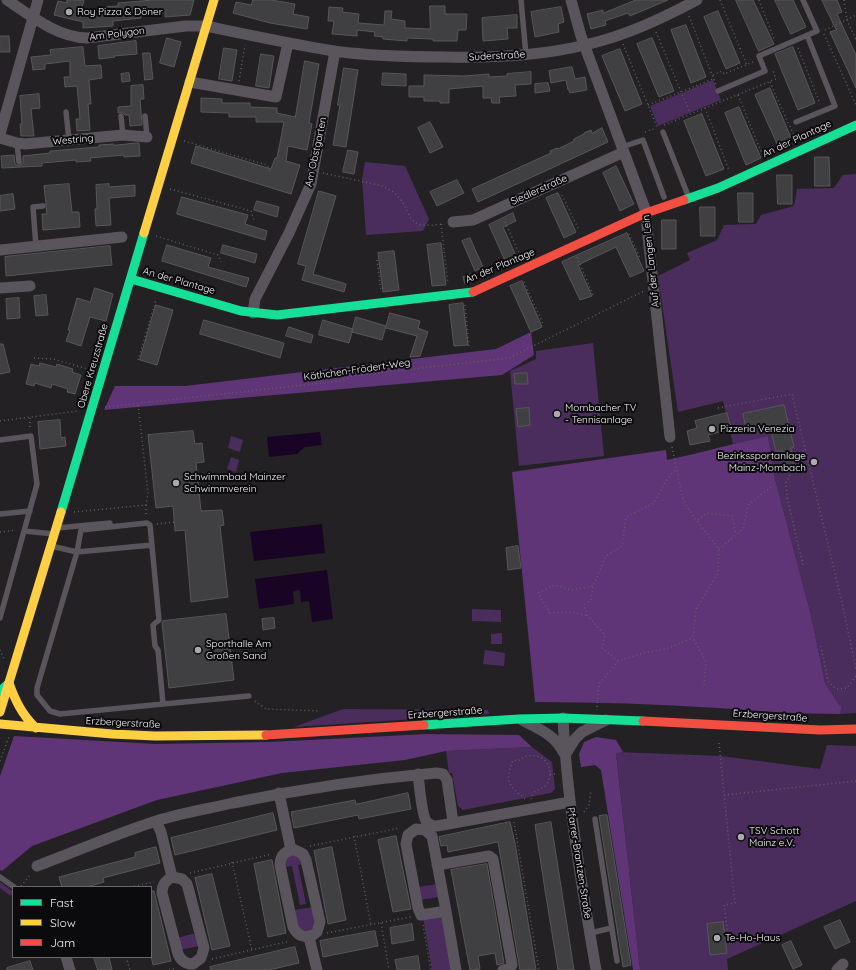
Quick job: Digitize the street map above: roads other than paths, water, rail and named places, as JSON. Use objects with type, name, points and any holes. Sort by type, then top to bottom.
[{"type":"street","points":[[7,0],[33,18]]},
{"type":"street","points":[[0,134],[5,102],[38,0]]},
{"type":"street","name":"Obere Kreuzstraße","points":[[0,712],[56,531],[130,278],[214,0]]},
{"type":"street","name":"Auf der Langen Lein","points":[[571,0],[581,36],[646,213],[670,438]]},
{"type":"street","name":"Suderstraße","points":[[206,26],[335,51],[430,57],[482,58],[526,55],[585,46],[652,23],[697,0]]},
{"type":"street","name":"Am Polygon","points":[[33,18],[71,36],[79,38],[186,26],[206,26]]},
{"type":"street","points":[[190,82],[276,97],[288,43]]},
{"type":"street","name":"Am Obstgarten","points":[[254,313],[255,299],[289,233],[311,184],[335,51]]},
{"type":"street","name":"An der Plantage","points":[[130,278],[160,288],[254,313],[277,315],[472,292],[646,213],[733,181],[856,124]]},
{"type":"street","name":"Westring","points":[[0,138],[25,144],[123,135],[147,137]]},
{"type":"street","name":"Siedlerstraße","points":[[453,222],[473,220],[623,150]]},
{"type":"street","points":[[0,250],[122,237]]},
{"type":"street","points":[[0,288],[30,286]]},
{"type":"street","points":[[0,691],[9,683],[20,709],[29,722],[36,728]]},
{"type":"street","name":"Erzbergerstraße","points":[[0,724],[36,728],[155,736],[269,735],[519,719],[563,718],[820,730],[856,729]]},
{"type":"street","name":"Pfarrer-Brantzen-Straße","points":[[563,718],[570,802],[596,970]]},
{"type":"street","name":"Pfarrer-Brantzen-Straße","points":[[519,719],[547,733],[555,739],[565,755]]},
{"type":"street","points":[[565,755],[582,732],[608,719]]},
{"type":"street","points":[[37,866],[156,821],[195,811],[333,784],[418,774],[440,773],[445,776],[453,822]]},
{"type":"street","points":[[418,774],[427,827],[432,836],[456,970]]},
{"type":"street","points":[[279,794],[291,852]]},
{"type":"street","points":[[446,911],[421,915],[418,908],[406,844],[410,832],[416,829],[453,822],[570,802]]},
{"type":"street","points":[[156,821],[161,832],[173,880]]},
{"type":"street","points":[[291,852],[306,860],[320,922],[317,932],[309,937],[300,936],[293,927],[280,865],[280,860],[291,852]]},
{"type":"street","points":[[437,865],[489,856],[493,859],[512,964],[510,969],[503,970]]},
{"type":"street","points":[[173,880],[185,881],[188,887],[204,948],[201,958],[194,967],[179,958],[162,893],[162,888],[173,880]]},
{"type":"street","points":[[309,937],[316,969]]},
{"type":"street","points":[[66,958],[70,970]]},
{"type":"lane","points":[[521,0],[526,55]]},
{"type":"lane","points":[[718,91],[765,71],[759,56],[816,31],[803,0]]},
{"type":"lane","points":[[796,122],[835,106],[807,35]]},
{"type":"lane","points":[[66,112],[70,141]]},
{"type":"lane","points":[[121,116],[123,135]]},
{"type":"lane","points":[[145,116],[147,137]]},
{"type":"lane","points":[[663,132],[689,198]]},
{"type":"lane","points":[[623,150],[643,140],[664,197]]},
{"type":"lane","points":[[17,143],[19,162]]},
{"type":"lane","points":[[36,246],[33,207],[43,206]]},
{"type":"lane","points":[[0,440],[31,436],[37,484],[30,511],[21,530],[0,618]]},
{"type":"lane","points":[[0,514],[30,511]]},
{"type":"lane","points":[[21,530],[56,531],[148,522]]},
{"type":"lane","points":[[148,522],[160,620],[153,625],[155,646],[158,650],[163,704]]},
{"type":"lane","points":[[148,522],[81,530],[77,552],[37,688],[37,695],[50,711],[60,714],[249,696]]},
{"type":"lane","points":[[51,546],[77,552],[152,545]]},
{"type":"lane","points":[[595,819],[617,961]]},
{"type":"lane","points":[[0,877],[13,886]]},
{"type":"lane","points":[[590,933],[612,928]]},
{"type":"place","name":"Roy Pizza & Döner","points":[[69,12]]},
{"type":"place","name":"Mombacher TV - Tennisanlage","points":[[557,414]]},
{"type":"place","name":"Pizzeria Venezia","points":[[712,429]]},
{"type":"place","name":"Bezirkssportanlage Mainz-Mombach","points":[[814,462]]},
{"type":"place","name":"Schwimmbad Mainzer Schwimmverein","points":[[176,483]]},
{"type":"place","name":"Sporthalle Am Großen Sand","points":[[198,650]]},
{"type":"place","name":"TSV Schott Mainz e.V.","points":[[741,837]]},
{"type":"place","name":"Te-Ho-Haus","points":[[717,938]]}]
